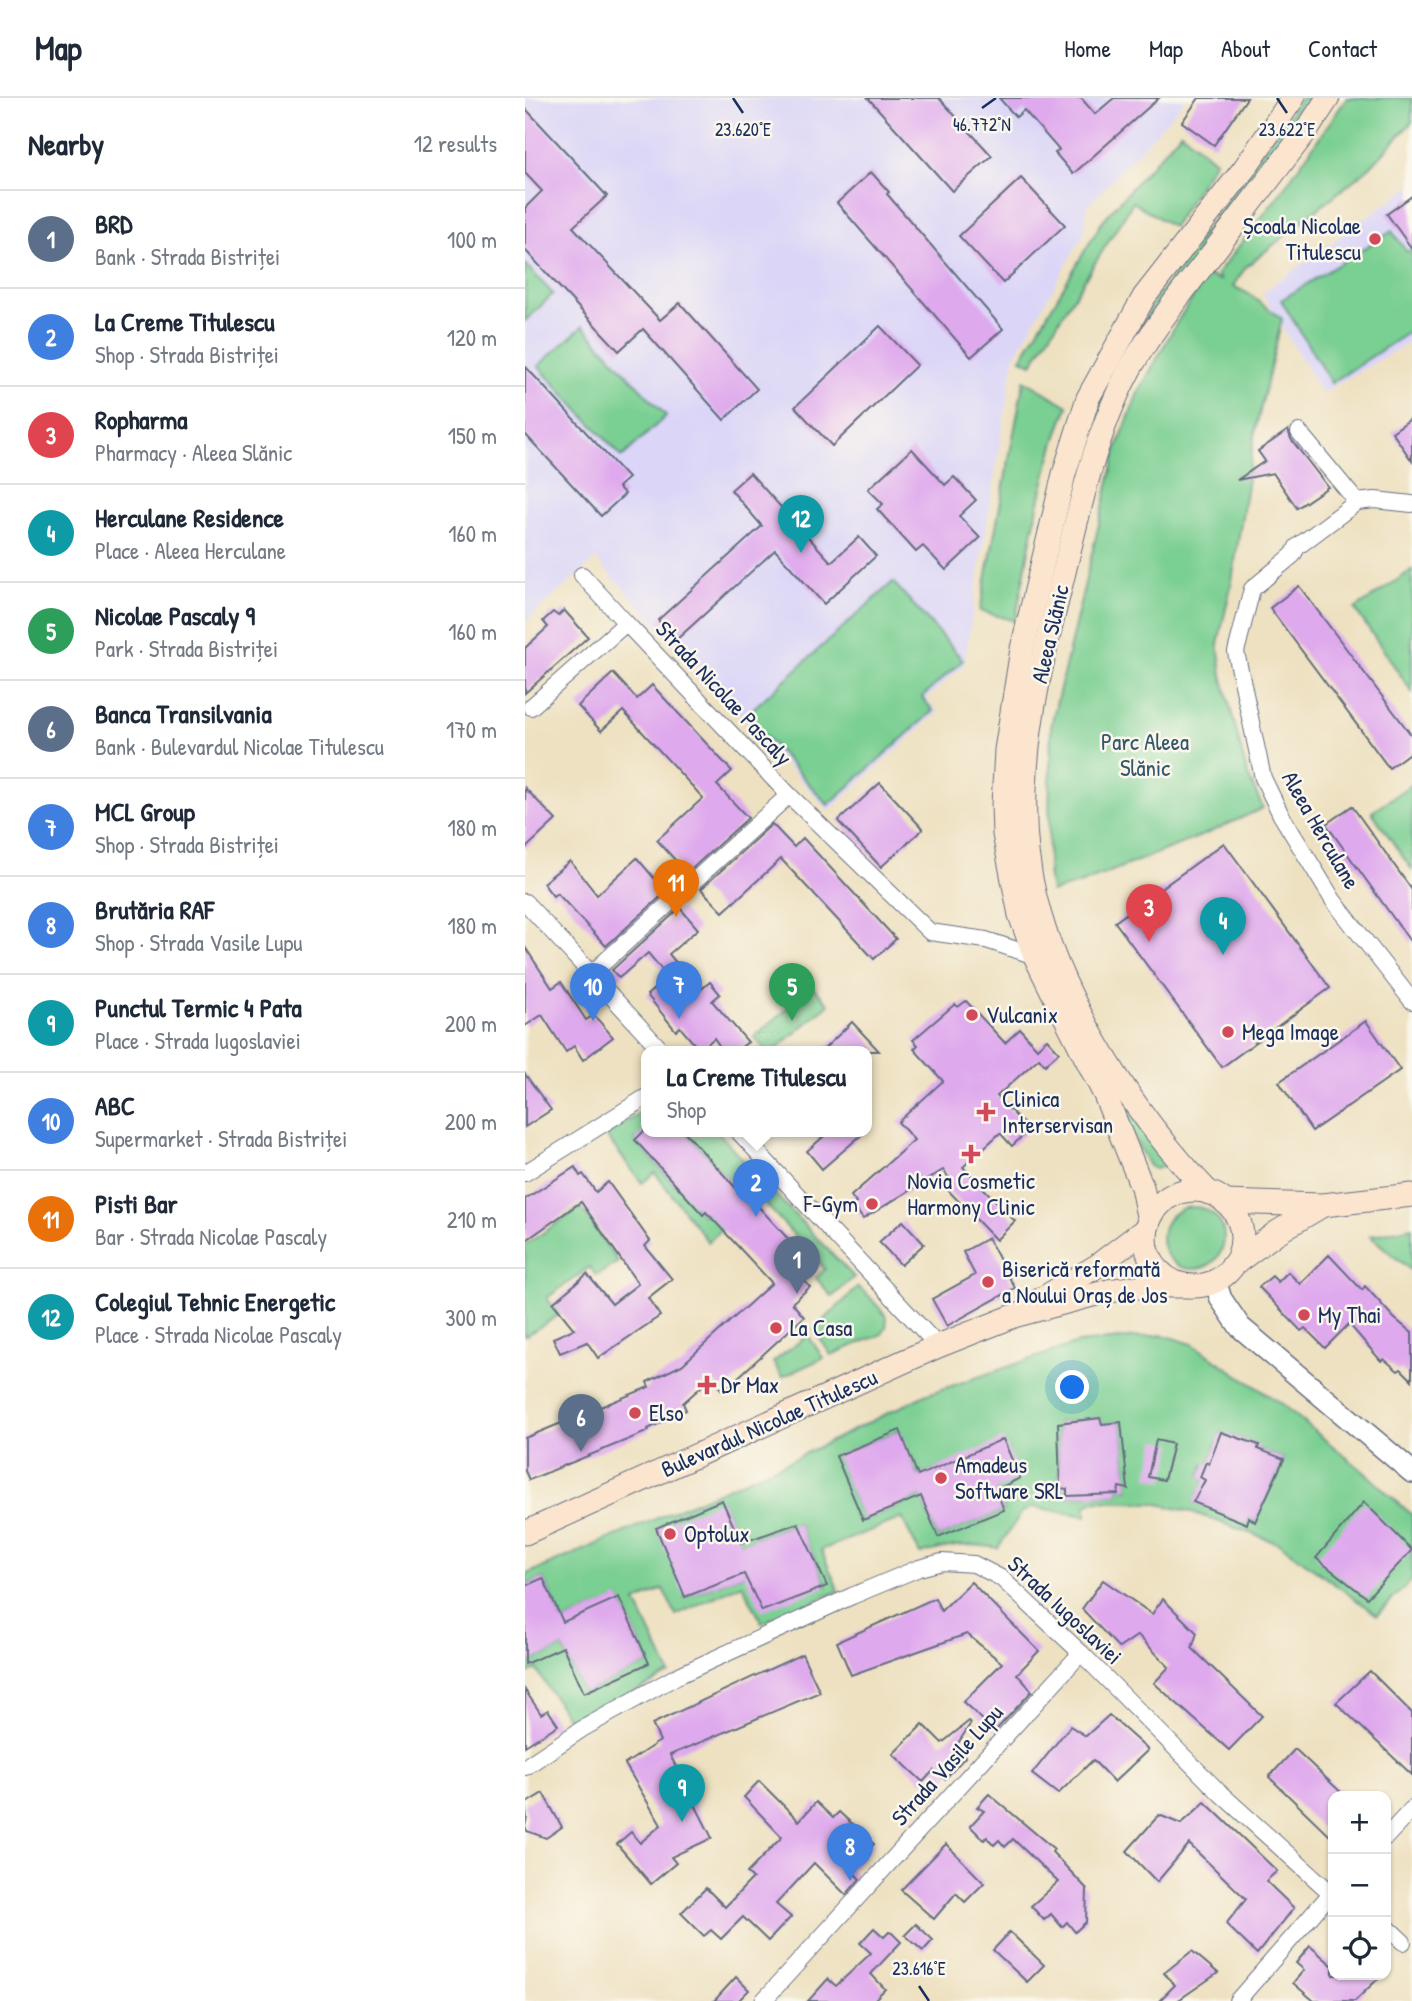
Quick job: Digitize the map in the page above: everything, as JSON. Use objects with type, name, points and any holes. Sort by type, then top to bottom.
[{"type":"main road","name":"Aleea Slănic","points":[[1148,1224],[1142,1187],[1105,1095],[1035,956],[1020,915],[1005,834],[1003,805],[1006,750],[1022,649],[1073,439],[1088,398],[1144,297],[1244,169],[1293,98]]},
{"type":"main road","name":"Aleea Slănic","points":[[1217,1198],[1160,1139],[1122,1086],[1090,1030],[1051,950],[1034,893],[1028,859],[1025,803],[1029,736],[1041,662],[1086,485],[1107,419],[1120,389],[1163,317],[1309,127],[1328,98]]},
{"type":"main road","points":[[1323,1205],[1276,1233],[1215,1281],[1189,1286],[1171,1280],[1156,1267],[1147,1249],[1148,1224],[1161,1203],[1178,1193],[1197,1190],[1217,1198],[1323,1205],[1412,1195]]},
{"type":"main road","points":[[1217,1198],[1237,1217],[1242,1237],[1240,1252],[1233,1265]]},
{"type":"main road","name":"Bulevardul Nicolae Titulescu","points":[[1014,1316],[1097,1266],[1148,1224]]},
{"type":"main road","name":"Bulevardul Nicolae Titulescu","points":[[527,1527],[938,1346],[1014,1316],[1108,1291],[1144,1286],[1189,1286]]},
{"type":"street","points":[[1299,432],[1357,502],[1375,500],[1412,504]]},
{"type":"street","name":"Aleea Herculane","points":[[1357,502],[1297,547],[1293,555],[1252,589],[1236,652],[1263,778],[1281,815],[1333,900],[1412,1001]]},
{"type":"street","name":"Strada Nicolae Pascaly","points":[[582,575],[789,795],[930,932],[986,940],[1035,956]]},
{"type":"street","name":"Strada Nicolae Pascaly","points":[[531,707],[627,623]]},
{"type":"street","name":"Strada Nicolae Pascaly","points":[[591,974],[789,795]]},
{"type":"street","points":[[525,902],[657,1046]]},
{"type":"street","points":[[525,1174],[641,1100]]},
{"type":"street","points":[[744,1137],[938,1346]]},
{"type":"street","points":[[1215,1281],[1221,1299],[1240,1327],[1412,1472]]},
{"type":"street","name":"Strada Iugoslaviei","points":[[525,1767],[582,1730],[677,1676],[852,1596],[919,1568],[943,1562],[974,1564],[1001,1578],[1047,1620],[1220,1793],[1328,1888]]},
{"type":"street","name":"Strada Vasile Lupu","points":[[763,2001],[1081,1653]]},
{"type":"street","points":[[1391,1832],[1412,1810]]},
{"type":"street","points":[[1237,2001],[1328,1897]]},
{"type":"street","points":[[1391,1931],[1403,1942]]},
{"type":"shaded area","points":[[525,98],[1184,98],[1183,103],[1087,207],[1084,233],[1014,358],[964,665],[926,699],[938,712],[829,811],[596,559],[525,622]]},
{"type":"shaded area","name":"Școala Nicolae Titulescu","points":[[1412,185],[1412,341],[1322,393],[1262,293]]},
{"type":"green space","points":[[1301,98],[1313,98],[1142,338],[1105,405],[1074,504],[1037,664],[1022,752],[1020,808],[1024,857],[1034,904],[1067,994],[1089,1037],[1166,1160],[1163,1167],[1155,1169],[1149,1166],[1064,1007],[1038,949],[1021,891],[1010,809],[1015,730],[1077,451],[1109,377],[1157,297]]},
{"type":"green space","name":"Parc Aleea Slănic","points":[[1347,98],[1412,98],[1412,122],[1370,167],[1246,267],[1233,286],[1249,294],[1282,319],[1255,432],[1232,581],[1218,644],[1222,675],[1247,773],[1263,808],[1211,832],[1079,884],[1051,892],[1048,871],[1051,726],[1117,448],[1138,393],[1180,317],[1208,275],[1220,280],[1217,274],[1279,195]]},
{"type":"green space","points":[[1181,132],[1215,161],[1173,227],[1133,202],[1032,364],[1021,359],[1103,220]]},
{"type":"green space","name":"Școala Nicolae Titulescu","points":[[1392,231],[1407,252],[1412,249],[1412,330],[1331,383],[1281,300]]},
{"type":"green space","points":[[525,264],[553,294],[525,321]]},
{"type":"green space","points":[[583,326],[666,416],[622,457],[538,366]]},
{"type":"green space","points":[[1024,380],[1068,406],[1043,485],[1015,621],[980,611]]},
{"type":"green space","points":[[1412,570],[1412,692],[1355,609]]},
{"type":"green space","points":[[893,582],[963,660],[922,697],[933,711],[828,805],[746,715]]},
{"type":"green space","points":[[1412,784],[1412,870],[1372,812]]},
{"type":"green space","points":[[813,987],[829,1004],[780,1046],[762,1046],[754,1037]]},
{"type":"green space","points":[[641,1112],[641,1135],[635,1140],[675,1185],[680,1181],[699,1202],[695,1206],[703,1215],[734,1186],[689,1137],[722,1137],[768,1187],[708,1242],[655,1173],[642,1183],[606,1136]]},
{"type":"green space","points":[[773,1192],[854,1277],[832,1297],[816,1278],[825,1269],[763,1201]]},
{"type":"green space","points":[[581,1207],[618,1262],[596,1276],[590,1267],[547,1298],[559,1315],[525,1336],[525,1245]]},
{"type":"green space","points":[[1193,1207],[1215,1216],[1224,1238],[1215,1260],[1193,1269],[1171,1260],[1162,1238],[1171,1216]]},
{"type":"green space","points":[[1412,1227],[1412,1271],[1370,1236]]},
{"type":"green space","points":[[858,1287],[887,1317],[886,1327],[882,1334],[831,1355],[814,1330]]},
{"type":"green space","points":[[808,1335],[823,1358],[782,1377],[773,1362]]},
{"type":"green space","points":[[1163,1335],[1192,1344],[1283,1405],[1412,1515],[1412,1580],[1377,1615],[1280,1544],[1192,1512],[1154,1503],[1094,1501],[1086,1505],[1086,1516],[1033,1507],[1022,1512],[998,1548],[958,1546],[920,1554],[902,1518],[821,1550],[839,1591],[762,1623],[742,1584],[676,1615],[663,1589],[636,1602],[670,1674],[571,1724],[536,1669],[525,1674],[525,1664],[563,1647],[584,1693],[649,1663],[619,1598],[563,1622],[543,1578],[525,1586],[525,1575],[792,1460],[925,1395],[1078,1343]],"holes":[[[1100,1418],[1102,1424],[1121,1422],[1128,1489],[1119,1487],[1118,1494],[1067,1496],[1067,1489],[1060,1487],[1058,1423]],[[899,1430],[918,1476],[980,1451],[1004,1510],[938,1537],[921,1496],[863,1520],[837,1456]],[[1221,1432],[1258,1445],[1258,1449],[1284,1459],[1255,1522],[1249,1517],[1247,1523],[1194,1502],[1205,1480],[1200,1476],[1205,1463],[1209,1464]],[[722,1501],[741,1543],[798,1523],[827,1586],[744,1574],[685,1597]]]},
{"type":"building","points":[[868,98],[939,98],[992,156],[952,191]]},
{"type":"building","points":[[999,98],[1081,98],[1095,114],[1114,98],[1159,98],[1073,174],[1055,153],[1059,150],[1024,110],[1016,117]]},
{"type":"building","points":[[1199,98],[1247,98],[1214,145],[1182,122]]},
{"type":"building","points":[[525,108],[607,196],[573,227],[660,320],[680,303],[757,389],[724,420],[643,329],[619,351],[525,250],[525,208],[542,191],[525,173]]},
{"type":"building","points":[[871,172],[1003,329],[971,357],[837,203]]},
{"type":"building","points":[[1021,178],[1065,225],[1003,283],[959,236]]},
{"type":"building","points":[[1412,196],[1412,249],[1387,214]]},
{"type":"building","points":[[880,326],[917,365],[832,446],[795,407]]},
{"type":"building","points":[[525,366],[628,478],[618,487],[625,494],[601,516],[525,434]]},
{"type":"building","points":[[1412,418],[1412,461],[1392,432]]},
{"type":"building","points":[[1288,430],[1291,439],[1328,487],[1297,508],[1273,473],[1237,480],[1265,461],[1258,451]]},
{"type":"building","points":[[912,449],[945,485],[954,477],[976,500],[959,516],[980,538],[946,570],[923,546],[916,552],[877,509],[883,504],[868,489]]},
{"type":"building","points":[[750,473],[831,562],[859,537],[876,556],[824,604],[775,550],[676,640],[658,620],[762,526],[731,490]]},
{"type":"building","points":[[1299,586],[1412,736],[1412,751],[1389,768],[1270,608]]},
{"type":"building","points":[[564,610],[588,637],[525,693],[525,648],[548,627],[543,621],[553,612],[558,616]]},
{"type":"building","points":[[613,673],[637,699],[652,685],[732,771],[717,785],[748,818],[687,873],[657,840],[703,798],[623,711],[601,731],[578,706]]},
{"type":"building","points":[[880,783],[923,829],[881,867],[838,821]]},
{"type":"building","points":[[525,788],[556,820],[525,849]]},
{"type":"building","points":[[1352,806],[1412,890],[1412,944],[1326,824]]},
{"type":"building","points":[[772,824],[794,847],[803,838],[896,939],[874,959],[781,859],[723,912],[701,889]]},
{"type":"building","points":[[1224,843],[1330,988],[1222,1067],[1115,922]]},
{"type":"building","points":[[637,858],[666,892],[606,946],[557,893],[553,896],[543,883],[570,861],[597,895]]},
{"type":"building","points":[[680,908],[698,929],[669,954],[699,991],[710,982],[720,994],[712,1001],[748,1042],[743,1046],[720,1046],[714,1038],[705,1046],[696,1046],[680,1027],[676,1031],[647,995],[668,977],[648,953],[619,978],[612,970]]},
{"type":"building","points":[[525,947],[552,988],[561,982],[586,1020],[594,1015],[613,1037],[583,1060],[574,1046],[566,1052],[542,1015],[525,1026]]},
{"type":"building","points":[[966,1001],[1005,1043],[1020,1029],[1037,1048],[1047,1039],[1059,1052],[1045,1065],[1039,1058],[997,1096],[1029,1130],[1012,1146],[1000,1133],[963,1167],[1015,1221],[996,1240],[943,1185],[950,1179],[943,1170],[863,1219],[853,1205],[856,1203],[851,1196],[914,1140],[898,1122],[943,1081],[914,1049],[918,1045],[913,1040],[955,1004],[958,1007]]},
{"type":"building","points":[[1366,1021],[1400,1070],[1312,1131],[1279,1082]]},
{"type":"building","points":[[852,1022],[879,1051],[872,1051],[872,1046],[827,1046]]},
{"type":"building","points":[[525,1074],[551,1110],[525,1127]]},
{"type":"building","points":[[641,1134],[641,1137],[689,1137],[754,1208],[757,1205],[802,1254],[790,1265],[810,1287],[792,1303],[804,1317],[723,1391],[711,1378],[683,1403],[686,1410],[648,1429],[649,1431],[529,1480],[525,1471],[525,1438],[649,1387],[647,1382],[682,1365],[772,1283],[706,1212],[703,1215],[635,1140]]},
{"type":"building","points":[[823,1137],[859,1137],[822,1169],[807,1151]]},
{"type":"building","points":[[575,1167],[596,1192],[608,1182],[650,1241],[645,1246],[672,1279],[648,1298],[660,1316],[598,1358],[587,1342],[560,1353],[553,1338],[574,1329],[553,1303],[587,1274],[612,1304],[638,1284],[581,1202],[525,1241],[525,1199]]},
{"type":"building","points":[[903,1221],[924,1244],[901,1265],[879,1242]]},
{"type":"building","name":"Biserică reformată a Noului Oraș de Jos","points":[[988,1238],[1015,1288],[947,1326],[932,1299],[975,1275],[963,1252]]},
{"type":"building","points":[[1329,1255],[1362,1290],[1365,1286],[1394,1318],[1412,1333],[1412,1380],[1401,1369],[1398,1371],[1384,1359],[1381,1361],[1349,1324],[1325,1348],[1305,1328],[1301,1331],[1259,1287],[1272,1276],[1278,1282],[1288,1272],[1300,1284]]},
{"type":"building","points":[[1100,1418],[1102,1424],[1121,1422],[1128,1489],[1119,1487],[1118,1494],[1067,1496],[1067,1489],[1060,1488],[1058,1423]]},
{"type":"building","points":[[900,1430],[918,1476],[1003,1439],[1020,1478],[996,1490],[1004,1510],[938,1537],[921,1496],[863,1520],[836,1456]]},
{"type":"building","points":[[1221,1432],[1259,1445],[1258,1449],[1284,1459],[1255,1522],[1249,1517],[1247,1524],[1193,1502],[1205,1480],[1200,1477],[1206,1462],[1209,1464]]},
{"type":"building","points":[[1156,1440],[1173,1444],[1164,1480],[1148,1477]]},
{"type":"building","points":[[722,1500],[741,1543],[798,1523],[827,1586],[762,1611],[744,1574],[685,1597],[656,1528]]},
{"type":"building","points":[[1364,1502],[1412,1550],[1367,1598],[1316,1558]]},
{"type":"building","points":[[543,1578],[563,1622],[619,1597],[649,1663],[584,1693],[563,1647],[525,1664],[525,1586]]},
{"type":"building","points":[[1103,1580],[1152,1614],[1163,1599],[1197,1633],[1192,1648],[1262,1716],[1229,1750],[1154,1683],[1169,1667],[1138,1635],[1119,1648],[1082,1609]]},
{"type":"building","points":[[971,1582],[1039,1651],[1017,1674],[1032,1691],[995,1731],[963,1702],[1002,1663],[967,1634],[851,1675],[837,1642],[935,1598],[941,1611]]},
{"type":"building","points":[[802,1654],[820,1692],[670,1755],[712,1838],[671,1857],[676,1863],[651,1884],[617,1844],[631,1832],[640,1843],[661,1825],[625,1764],[660,1741],[652,1724]]},
{"type":"building","points":[[1370,1671],[1412,1713],[1412,1775],[1336,1703]]},
{"type":"building","points":[[525,1690],[541,1714],[548,1710],[558,1725],[525,1746]]},
{"type":"building","points":[[1109,1715],[1148,1750],[1114,1782],[1093,1760],[1058,1794],[1032,1774],[1070,1726],[1086,1736]]},
{"type":"building","points":[[969,1721],[971,1723],[955,1748],[965,1757],[945,1779],[934,1770],[923,1782],[893,1754],[923,1724],[942,1743]]},
{"type":"building","points":[[1295,1749],[1340,1791],[1328,1791],[1328,1834],[1269,1777]]},
{"type":"building","points":[[759,1781],[799,1821],[816,1802],[833,1818],[839,1812],[874,1844],[851,1870],[860,1879],[846,1895],[814,1863],[776,1904],[791,1917],[768,1941],[743,1917],[721,1939],[711,1930],[704,1936],[681,1913],[706,1888],[725,1907],[753,1878],[747,1873],[782,1837],[744,1797]]},
{"type":"building","points":[[543,1793],[562,1827],[546,1838],[527,1831],[525,1826],[525,1804]]},
{"type":"building","points":[[989,1794],[1054,1849],[1052,1852],[1087,1889],[1086,1922],[1075,1932],[1067,1922],[1062,1927],[1051,1914],[1044,1920],[1031,1906],[1058,1882],[1013,1839],[1005,1847],[999,1840],[994,1845],[987,1837],[984,1840],[970,1826],[984,1811],[977,1807]]},
{"type":"building","points":[[1205,1802],[1277,1871],[1266,1881],[1294,1908],[1257,1954],[1226,1924],[1246,1899],[1189,1844],[1157,1882],[1127,1851],[1159,1815],[1181,1824]]},
{"type":"building","points":[[946,1844],[984,1883],[965,1902],[956,1893],[934,1919],[901,1890]]},
{"type":"building","points":[[916,1924],[933,1940],[923,1951],[905,1935]]},
{"type":"building","points":[[874,1928],[884,1937],[889,1932],[892,1933],[901,1942],[871,1974],[885,1989],[873,2001],[808,2001],[828,1979],[836,1986],[871,1953],[860,1943]]},
{"type":"building","points":[[1010,1932],[1044,1965],[1027,1982],[993,1950]]},
{"type":"building","points":[[1310,1946],[1328,1962],[1328,1980],[1377,1980],[1355,2001],[1314,2001],[1293,1983],[1304,1970],[1296,1963]]},
{"type":"building","points":[[1192,1951],[1218,1973],[1177,2001],[1159,2001],[1175,1985],[1164,1973]]},
{"type":"building","points":[[736,1977],[749,1990],[738,2001],[714,2001]]},
{"type":"place","name":"Școala Nicolae Titulescu","points":[[1375,239]]},
{"type":"place","name":"Colegiul Tehnic Energetic","points":[[801,553]]},
{"type":"place","name":"Pisti Bar","points":[[676,917]]},
{"type":"place","name":"Ropharma","points":[[1149,942]]},
{"type":"place","name":"Herculane Residence","points":[[1223,955]]},
{"type":"place","name":"Vulcanix","points":[[972,1015]]},
{"type":"place","name":"MCL Group","points":[[679,1019]]},
{"type":"place","name":"ABC","points":[[593,1021]]},
{"type":"place","name":"Nicolae Pascaly 9","points":[[792,1021]]},
{"type":"place","name":"Mega Image","points":[[1228,1032]]},
{"type":"place","name":"Clinica Interservisan","points":[[986,1112]]},
{"type":"place","name":"Novia Cosmetic Harmony Clinic","points":[[971,1154]]},
{"type":"place","name":"F-Gym","points":[[872,1204]]},
{"type":"place","name":"La Creme Titulescu","points":[[756,1217]]},
{"type":"place","name":"Biserică reformată a Noului Oraș de Jos","points":[[988,1282]]},
{"type":"place","name":"BRD","points":[[797,1294]]},
{"type":"place","name":"My Thai","points":[[1304,1315]]},
{"type":"place","name":"La Casa","points":[[776,1328]]},
{"type":"place","name":"Dr Max","points":[[707,1385]]},
{"type":"place","name":"Elso","points":[[635,1413]]},
{"type":"place","name":"Banca Transilvania","points":[[581,1452]]},
{"type":"place","name":"Amadeus Software SRL","points":[[941,1478]]},
{"type":"place","name":"Optolux","points":[[670,1534]]},
{"type":"place","name":"Punctul Termic 4 Pata","points":[[682,1822]]},
{"type":"place","name":"Brutăria RAF","points":[[850,1881]]}]
